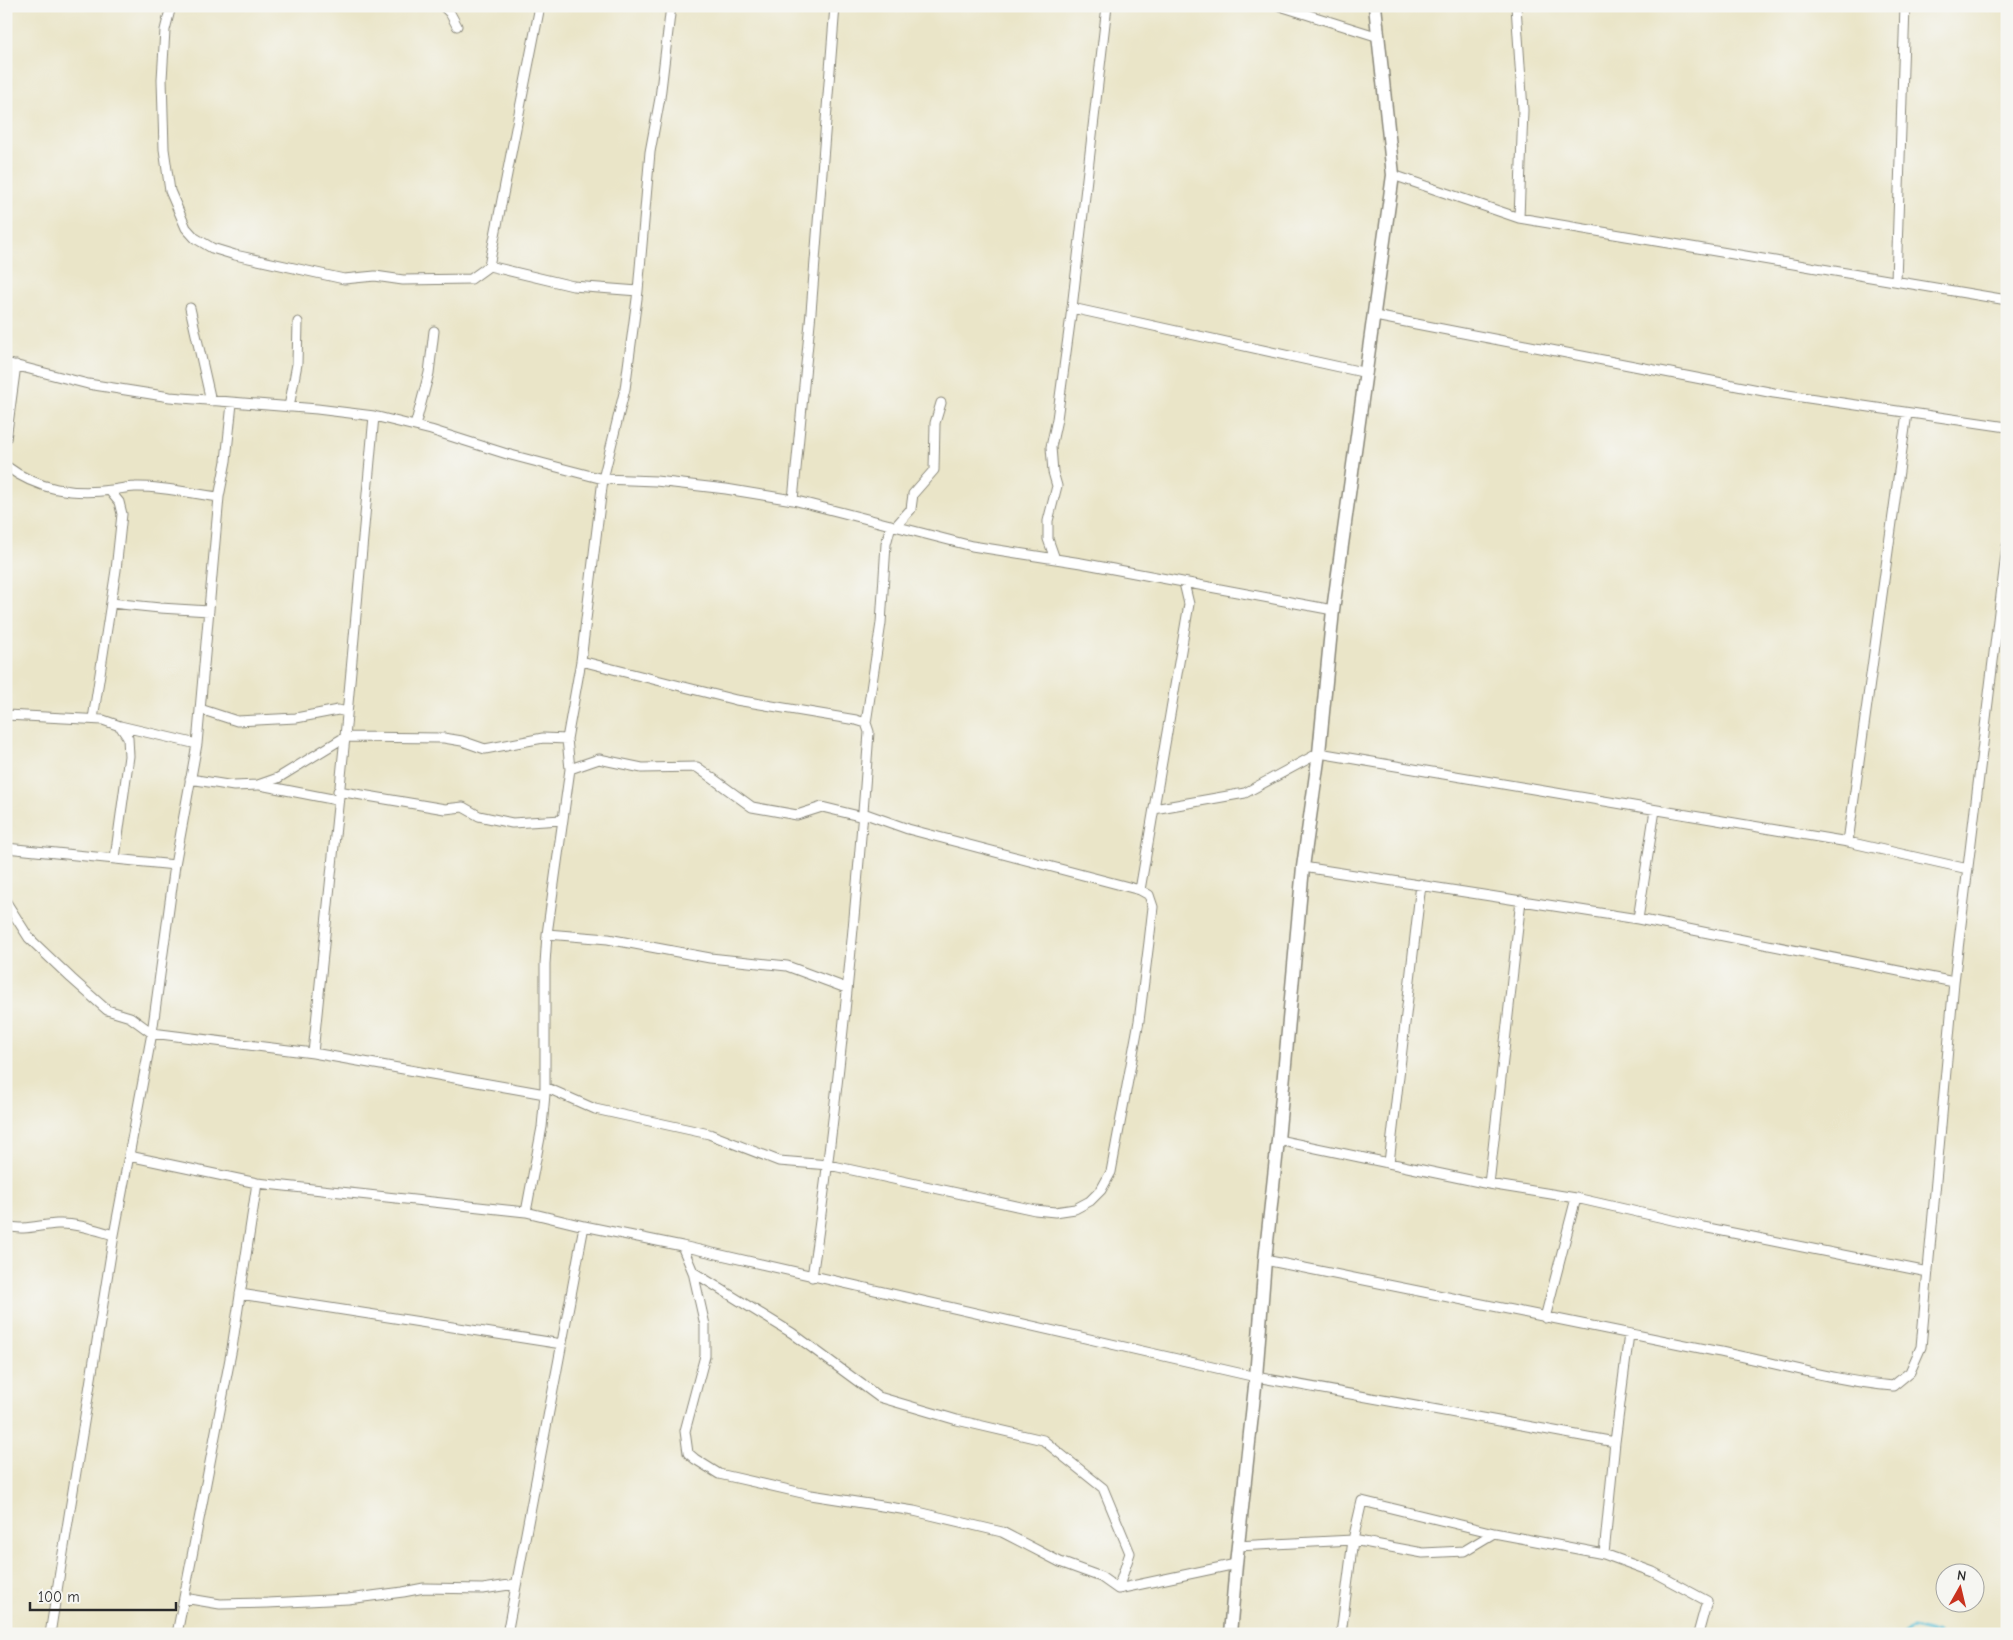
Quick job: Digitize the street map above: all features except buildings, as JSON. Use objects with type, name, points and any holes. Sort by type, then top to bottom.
[{"type":"street","points":[[171,6],[165,30],[162,79],[164,149],[170,191],[186,228],[195,238],[212,248],[235,256],[344,279],[375,276],[402,280],[471,279],[489,266],[540,6]]},
{"type":"street","points":[[443,6],[450,13],[457,26]]},
{"type":"street","points":[[526,1212],[542,1127],[545,1091],[545,964],[547,934],[570,769],[566,739],[581,661],[602,479],[625,389],[638,291],[650,152],[660,98],[671,6]]},
{"type":"street","points":[[793,500],[811,312],[835,6]]},
{"type":"street","points":[[1055,559],[1048,539],[1048,521],[1057,486],[1053,472],[1051,447],[1057,419],[1072,308],[1107,6]]},
{"type":"street","points":[[1280,6],[1379,37]]},
{"type":"street","points":[[1230,1634],[1237,1546],[1256,1377],[1303,867],[1319,752],[1333,610],[1393,175],[1375,6]]},
{"type":"street","points":[[1516,6],[1523,110],[1519,218]]},
{"type":"street","points":[[1896,281],[1905,6]]},
{"type":"street","points":[[1393,175],[1519,218],[2007,300]]},
{"type":"street","points":[[489,266],[573,286],[638,291]]},
{"type":"street","points":[[190,308],[211,401]]},
{"type":"street","points":[[1072,308],[1367,373]]},
{"type":"street","points":[[1375,316],[1774,393],[2007,427]]},
{"type":"street","points":[[289,407],[297,364],[298,322]]},
{"type":"street","points":[[415,426],[429,373],[434,331]]},
{"type":"street","points":[[6,439],[11,364],[88,384],[170,397],[374,416],[602,479],[664,482],[793,500],[972,546],[1055,559],[1333,610]]},
{"type":"street","points":[[50,1634],[114,1236],[152,1033],[176,865],[196,744],[220,498],[232,403]]},
{"type":"street","points":[[812,1276],[829,1165],[863,815],[869,732],[866,723],[881,623],[886,544],[894,525],[911,509],[913,494],[934,470],[935,423],[941,403]]},
{"type":"street","points":[[1848,842],[1907,412]]},
{"type":"street","points":[[314,1053],[374,416]]},
{"type":"street","points":[[6,466],[40,486],[62,490],[110,491],[135,487],[158,488],[220,498]]},
{"type":"street","points":[[93,719],[122,514],[119,502],[110,491]]},
{"type":"street","points":[[1266,1260],[1545,1318],[1738,1355],[1860,1383],[1893,1386],[1910,1372],[1921,1347],[1954,982],[2007,546]]},
{"type":"street","points":[[1140,890],[1189,604],[1184,583]]},
{"type":"street","points":[[111,602],[209,611]]},
{"type":"street","points":[[581,661],[736,700],[866,723]]},
{"type":"street","points":[[200,709],[237,721],[296,718],[338,710],[347,712]]},
{"type":"street","points":[[6,716],[103,720],[120,726],[196,744]]},
{"type":"street","points":[[115,858],[129,756],[128,738],[120,726]]},
{"type":"street","points":[[258,785],[278,778],[345,737],[444,738],[462,741],[485,749],[543,738],[566,739]]},
{"type":"street","points":[[1154,809],[1245,793],[1319,752],[1848,842],[1968,869]]},
{"type":"street","points":[[6,902],[29,938],[71,978],[107,1010],[130,1017],[152,1033],[314,1053],[545,1091],[595,1110],[709,1134],[779,1161],[829,1165],[1035,1210],[1055,1212],[1075,1209],[1090,1201],[1101,1190],[1111,1172],[1139,1021],[1153,907],[1149,895],[1140,890],[908,829],[863,815],[822,808],[796,815],[752,807],[696,766],[642,768],[599,759],[570,769]]},
{"type":"street","points":[[190,779],[234,786],[258,785],[445,809],[463,807],[479,816],[512,823],[562,820]]},
{"type":"street","points":[[1638,919],[1655,810]]},
{"type":"street","points":[[6,848],[176,865]]},
{"type":"street","points":[[1303,867],[1638,919],[1954,982]]},
{"type":"street","points":[[1389,1163],[1421,884]]},
{"type":"street","points":[[1489,1184],[1521,900]]},
{"type":"street","points":[[547,934],[608,939],[710,958],[787,966],[846,988]]},
{"type":"street","points":[[1278,1140],[1489,1184],[1576,1198],[1703,1227],[1928,1272]]},
{"type":"street","points":[[129,1156],[257,1183],[526,1212],[1256,1377],[1615,1442]]},
{"type":"street","points":[[176,1634],[232,1348],[257,1183]]},
{"type":"street","points":[[1545,1318],[1576,1198]]},
{"type":"street","points":[[6,1226],[19,1229],[57,1224],[75,1224],[114,1236]]},
{"type":"street","points":[[506,1634],[584,1226]]},
{"type":"street","points":[[682,1246],[693,1272],[705,1325],[705,1356],[686,1431],[688,1453],[719,1474],[811,1495],[914,1511],[1002,1532],[1060,1562],[1101,1577],[1118,1589],[1236,1564]]},
{"type":"street","points":[[693,1272],[792,1333],[879,1397],[957,1420],[1044,1440],[1103,1488],[1130,1552],[1118,1589]]},
{"type":"street","points":[[240,1294],[562,1344]]},
{"type":"street","points":[[1604,1554],[1615,1442],[1629,1334]]},
{"type":"street","points":[[1341,1634],[1353,1540],[1362,1502],[1494,1533],[1604,1554],[1653,1572],[1707,1601],[1698,1634]]},
{"type":"street","points":[[1237,1546],[1353,1540],[1423,1553],[1456,1552],[1464,1551],[1494,1533]]},
{"type":"street","points":[[184,1598],[220,1604],[268,1603],[348,1599],[424,1588],[483,1589],[516,1584]]},
{"type":"waterway","points":[[1904,1634],[1913,1627],[1939,1634]]}]
